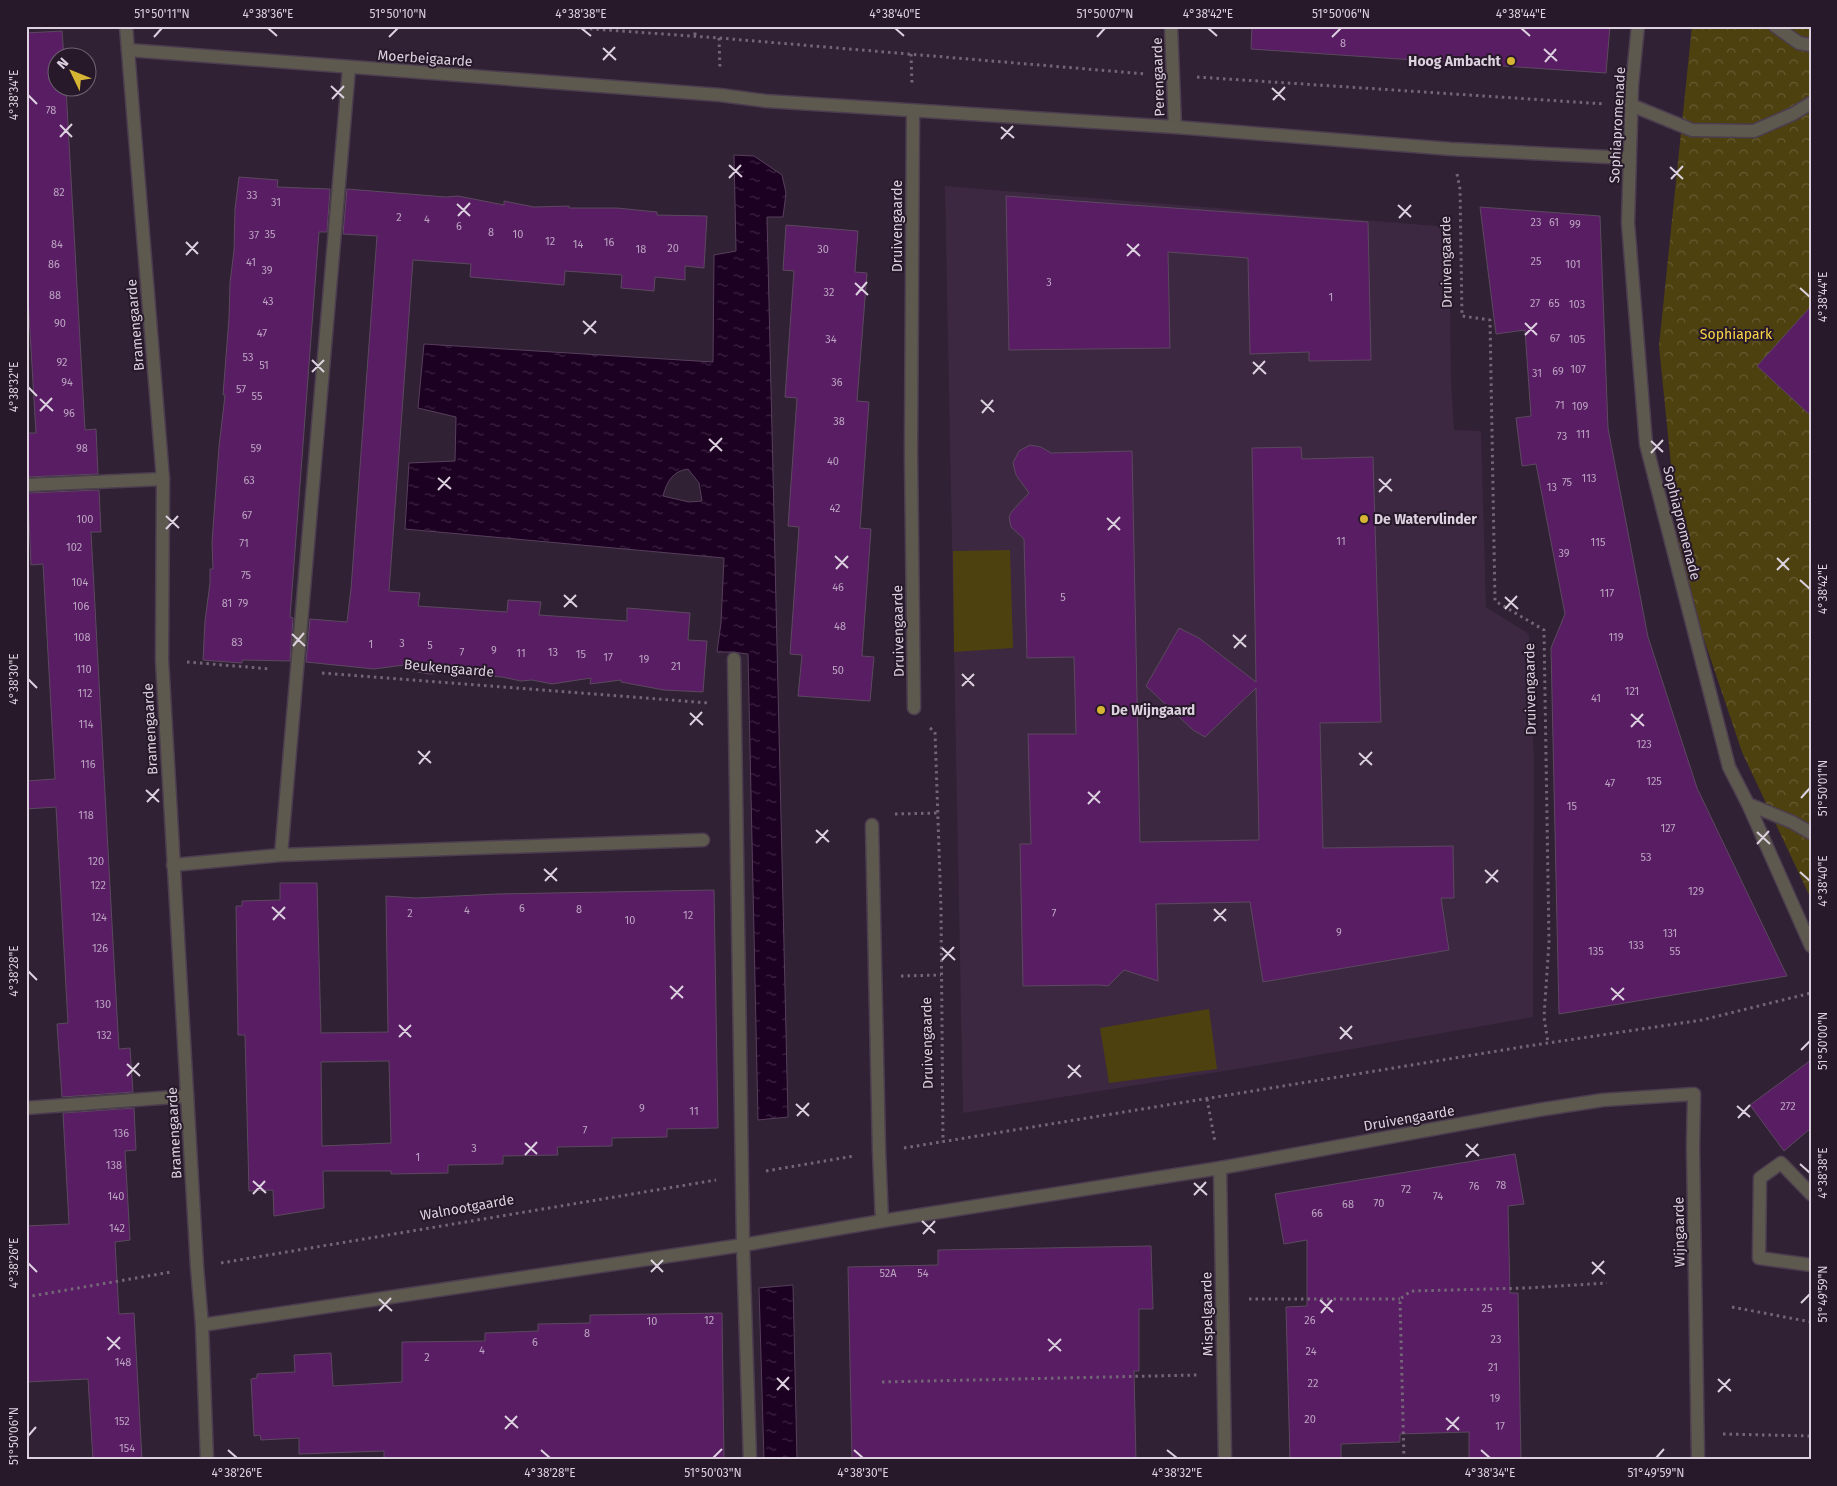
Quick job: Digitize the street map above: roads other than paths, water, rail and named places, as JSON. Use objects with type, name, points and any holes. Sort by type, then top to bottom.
[{"type":"street","name":"Bramengaarde","points":[[126,26],[163,479],[162,660],[197,1267],[202,1325],[207,1460]]},
{"type":"street","name":"Perengaarde","points":[[1171,26],[1174,128]]},
{"type":"street","name":"Sophiapromenade","points":[[1638,26],[1631,105],[1628,223],[1646,444],[1729,767],[1748,804],[1811,946]]},
{"type":"street","points":[[1774,26],[1799,43],[1811,45]]},
{"type":"street","name":"Moerbeigaarde","points":[[128,50],[913,111]]},
{"type":"street","points":[[281,855],[349,68]]},
{"type":"street","points":[[1631,105],[1692,130],[1754,131],[1793,114],[1811,103]]},
{"type":"street","points":[[913,111],[1451,149],[1629,158]]},
{"type":"street","name":"Druivengaarde","points":[[913,111],[911,453],[914,708]]},
{"type":"street","points":[[26,485],[163,479]]},
{"type":"street","points":[[734,659],[743,1245],[750,1460]]},
{"type":"street","points":[[1748,804],[1792,822],[1811,834]]},
{"type":"street","points":[[872,825],[882,1221]]},
{"type":"street","points":[[173,865],[281,855],[703,840]]},
{"type":"street","name":"Wijngaarde","points":[[1603,1100],[1694,1094],[1693,1147],[1698,1460]]},
{"type":"street","points":[[26,1108],[187,1096]]},
{"type":"street","name":"Druivengaarde","points":[[743,1245],[882,1221],[1220,1168],[1538,1110],[1603,1100]]},
{"type":"street","points":[[1811,1194],[1781,1163],[1760,1178],[1760,1258],[1811,1265]]},
{"type":"street","name":"Mispelgaarde","points":[[1220,1168],[1225,1460]]},
{"type":"street","points":[[202,1325],[743,1245]]},
{"type":"water","points":[[734,155],[754,156],[782,175],[786,193],[783,217],[767,217],[788,1117],[758,1120],[748,654],[717,652],[721,623],[724,558],[405,529],[409,463],[455,461],[456,417],[418,408],[424,344],[713,362],[714,255],[736,251]],"holes":[[[688,469],[699,483],[702,501],[689,502],[663,496],[671,478],[683,470]]]},
{"type":"water","points":[[793,1285],[797,1460],[764,1460],[759,1288]]},
{"type":"place","name":"Hoog Ambacht","points":[[1511,61]]},
{"type":"place","name":"De Watervlinder","points":[[1364,519]]},
{"type":"place","name":"De Wijngaard","points":[[1101,710]]},
{"type":"park label","name":"Sophiapark","points":[[1736,334]]}]
